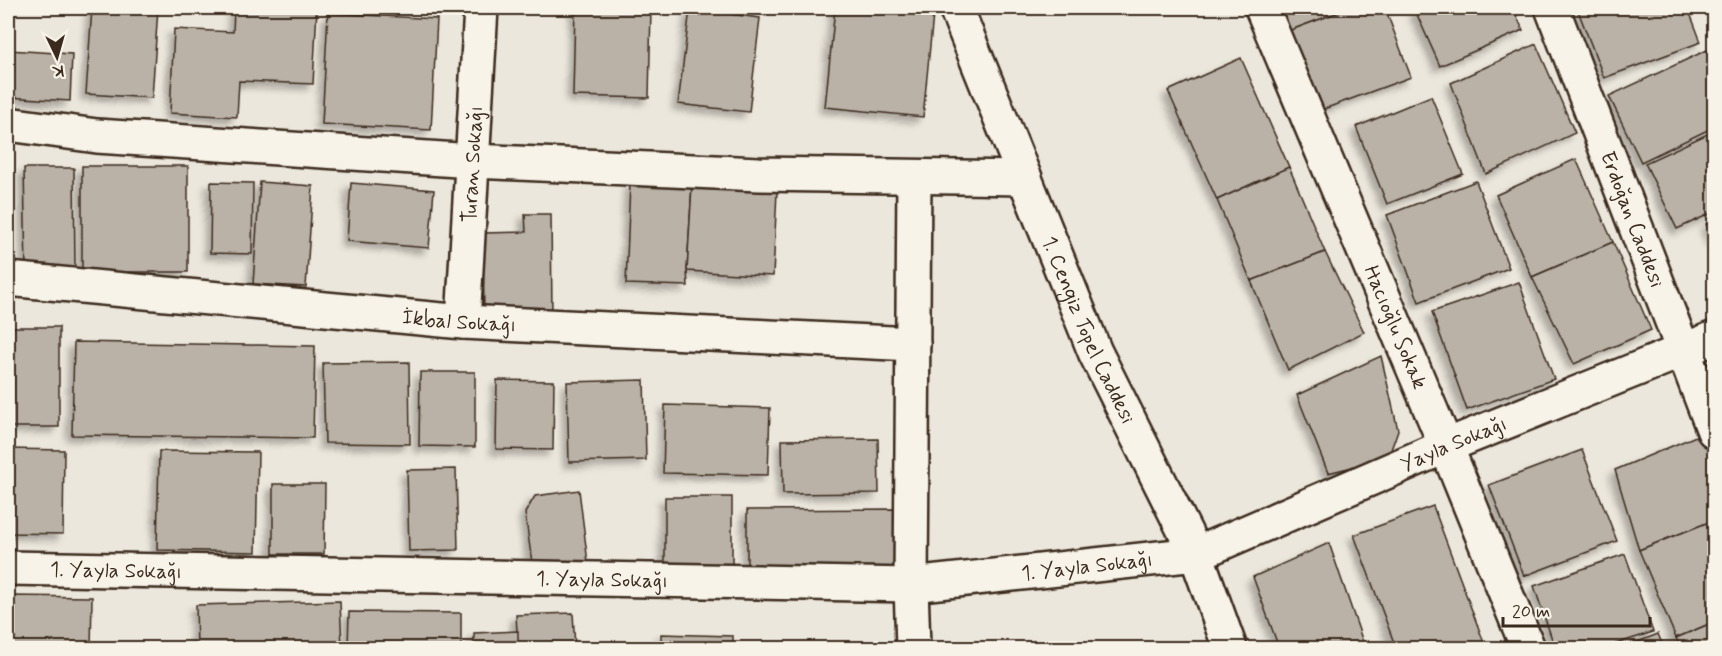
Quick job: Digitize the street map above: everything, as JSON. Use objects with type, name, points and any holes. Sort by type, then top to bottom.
[{"type":"street","name":"Turan Sokağı","points":[[463,322],[481,8]]},
{"type":"street","name":"1. Cengiz Topel Caddesi","points":[[956,8],[1095,352],[1196,554],[1230,648]]},
{"type":"street","name":"Hacıoğlu Sokak","points":[[1262,8],[1446,446],[1528,648]]},
{"type":"street","name":"Erdoğan Caddesi","points":[[1552,8],[1714,430]]},
{"type":"street","points":[[8,124],[97,136],[473,161],[759,174],[1024,178]]},
{"type":"street","points":[[913,648],[911,585],[914,177]]},
{"type":"street","name":"İkbal Sokağı","points":[[8,279],[463,322],[913,344]]},
{"type":"street","name":"Yayla Sokağı","points":[[1196,554],[1446,446],[1714,338]]},
{"type":"street","name":"1. Yayla Sokağı","points":[[8,568],[911,585],[1196,554]]},
{"type":"building","points":[[92,8],[158,8],[152,98],[86,94]]},
{"type":"building","points":[[234,8],[317,8],[313,84],[239,81],[237,117],[170,113],[174,29],[233,32]]},
{"type":"building","points":[[575,8],[651,8],[649,98],[573,96]]},
{"type":"building","points":[[835,8],[933,15],[923,117],[825,107]]},
{"type":"building","points":[[1273,8],[1350,8],[1283,33]]},
{"type":"building","points":[[1350,8],[1385,8],[1411,77],[1313,113],[1283,33]]},
{"type":"building","points":[[1414,8],[1513,8],[1523,30],[1440,66]]},
{"type":"building","points":[[1577,8],[1688,8],[1701,42],[1604,78]]},
{"type":"building","points":[[690,9],[760,18],[749,112],[678,104]]},
{"type":"building","points":[[328,13],[437,19],[431,130],[322,124]]},
{"type":"building","points":[[1536,44],[1575,133],[1486,174],[1451,83]]},
{"type":"building","points":[[8,50],[72,54],[70,101],[8,97]]},
{"type":"building","points":[[1707,50],[1714,65],[1714,127],[1641,162],[1609,96]]},
{"type":"building","points":[[1241,58],[1289,167],[1217,200],[1168,91]]},
{"type":"building","points":[[1431,96],[1463,174],[1387,204],[1356,127]]},
{"type":"building","points":[[1714,131],[1714,212],[1677,229],[1645,163]]},
{"type":"building","points":[[1576,159],[1613,242],[1532,277],[1496,195]]},
{"type":"building","points":[[8,163],[11,163],[8,214]]},
{"type":"building","points":[[82,166],[188,166],[188,272],[82,272]]},
{"type":"building","points":[[1289,167],[1325,252],[1251,281],[1217,200]]},
{"type":"building","points":[[24,168],[74,168],[75,272],[26,273]]},
{"type":"building","points":[[1476,181],[1509,268],[1419,302],[1387,215]]},
{"type":"building","points":[[211,182],[253,183],[252,254],[210,253]]},
{"type":"building","points":[[260,182],[313,186],[306,287],[253,284]]},
{"type":"building","points":[[351,183],[434,190],[429,248],[347,241]]},
{"type":"building","points":[[630,183],[692,185],[688,286],[626,284]]},
{"type":"building","points":[[692,185],[777,191],[773,276],[687,271]]},
{"type":"building","points":[[525,214],[551,214],[552,315],[484,316],[483,233],[526,232]]},
{"type":"building","points":[[1714,221],[1714,243],[1706,224]]},
{"type":"building","points":[[1613,242],[1651,330],[1574,364],[1532,277]]},
{"type":"building","points":[[1325,252],[1364,332],[1288,370],[1251,281]]},
{"type":"building","points":[[1519,282],[1554,379],[1467,410],[1432,312]]},
{"type":"building","points":[[8,327],[59,327],[59,427],[8,427]]},
{"type":"building","points":[[74,342],[315,346],[313,438],[72,435]]},
{"type":"building","points":[[1381,356],[1398,430],[1388,458],[1328,473],[1297,395]]},
{"type":"building","points":[[409,362],[410,444],[325,443],[323,363]]},
{"type":"building","points":[[420,372],[475,372],[475,447],[419,446]]},
{"type":"building","points":[[497,380],[554,381],[553,450],[496,449]]},
{"type":"building","points":[[644,380],[646,460],[569,462],[567,382]]},
{"type":"building","points":[[665,405],[770,408],[768,475],[663,473]]},
{"type":"building","points":[[1703,433],[1714,465],[1714,520],[1639,550],[1615,470]]},
{"type":"building","points":[[878,439],[879,493],[783,494],[782,440]]},
{"type":"building","points":[[8,449],[64,450],[63,534],[8,533]]},
{"type":"building","points":[[1582,450],[1617,541],[1524,576],[1489,485]]},
{"type":"building","points":[[159,451],[258,452],[256,552],[157,550]]},
{"type":"building","points":[[456,469],[458,550],[409,551],[407,470]]},
{"type":"building","points":[[273,484],[325,484],[324,554],[273,554]]},
{"type":"building","points":[[579,490],[588,563],[532,562],[525,513],[535,496]]},
{"type":"building","points":[[665,497],[732,497],[732,570],[665,570]]},
{"type":"building","points":[[1433,506],[1486,648],[1396,648],[1354,535]]},
{"type":"building","points":[[896,509],[896,568],[747,568],[747,510]]},
{"type":"building","points":[[1714,520],[1714,622],[1676,638],[1639,550]]},
{"type":"building","points":[[1329,543],[1364,645],[1352,648],[1279,648],[1253,577]]},
{"type":"building","points":[[1625,554],[1653,632],[1603,648],[1555,648],[1534,586]]},
{"type":"building","points":[[8,596],[92,597],[91,648],[8,648]]},
{"type":"building","points":[[340,601],[342,648],[197,648],[196,605]]},
{"type":"building","points":[[349,612],[461,613],[461,648],[348,648]]},
{"type":"building","points":[[573,613],[575,648],[518,648],[516,615]]},
{"type":"building","points":[[1714,622],[1714,648],[1681,648],[1676,638]]},
{"type":"building","points":[[518,631],[518,648],[474,648],[474,633]]},
{"type":"building","points":[[661,634],[733,636],[733,648],[661,648]]},
{"type":"building","points":[[1658,634],[1664,648],[1622,648]]}]
